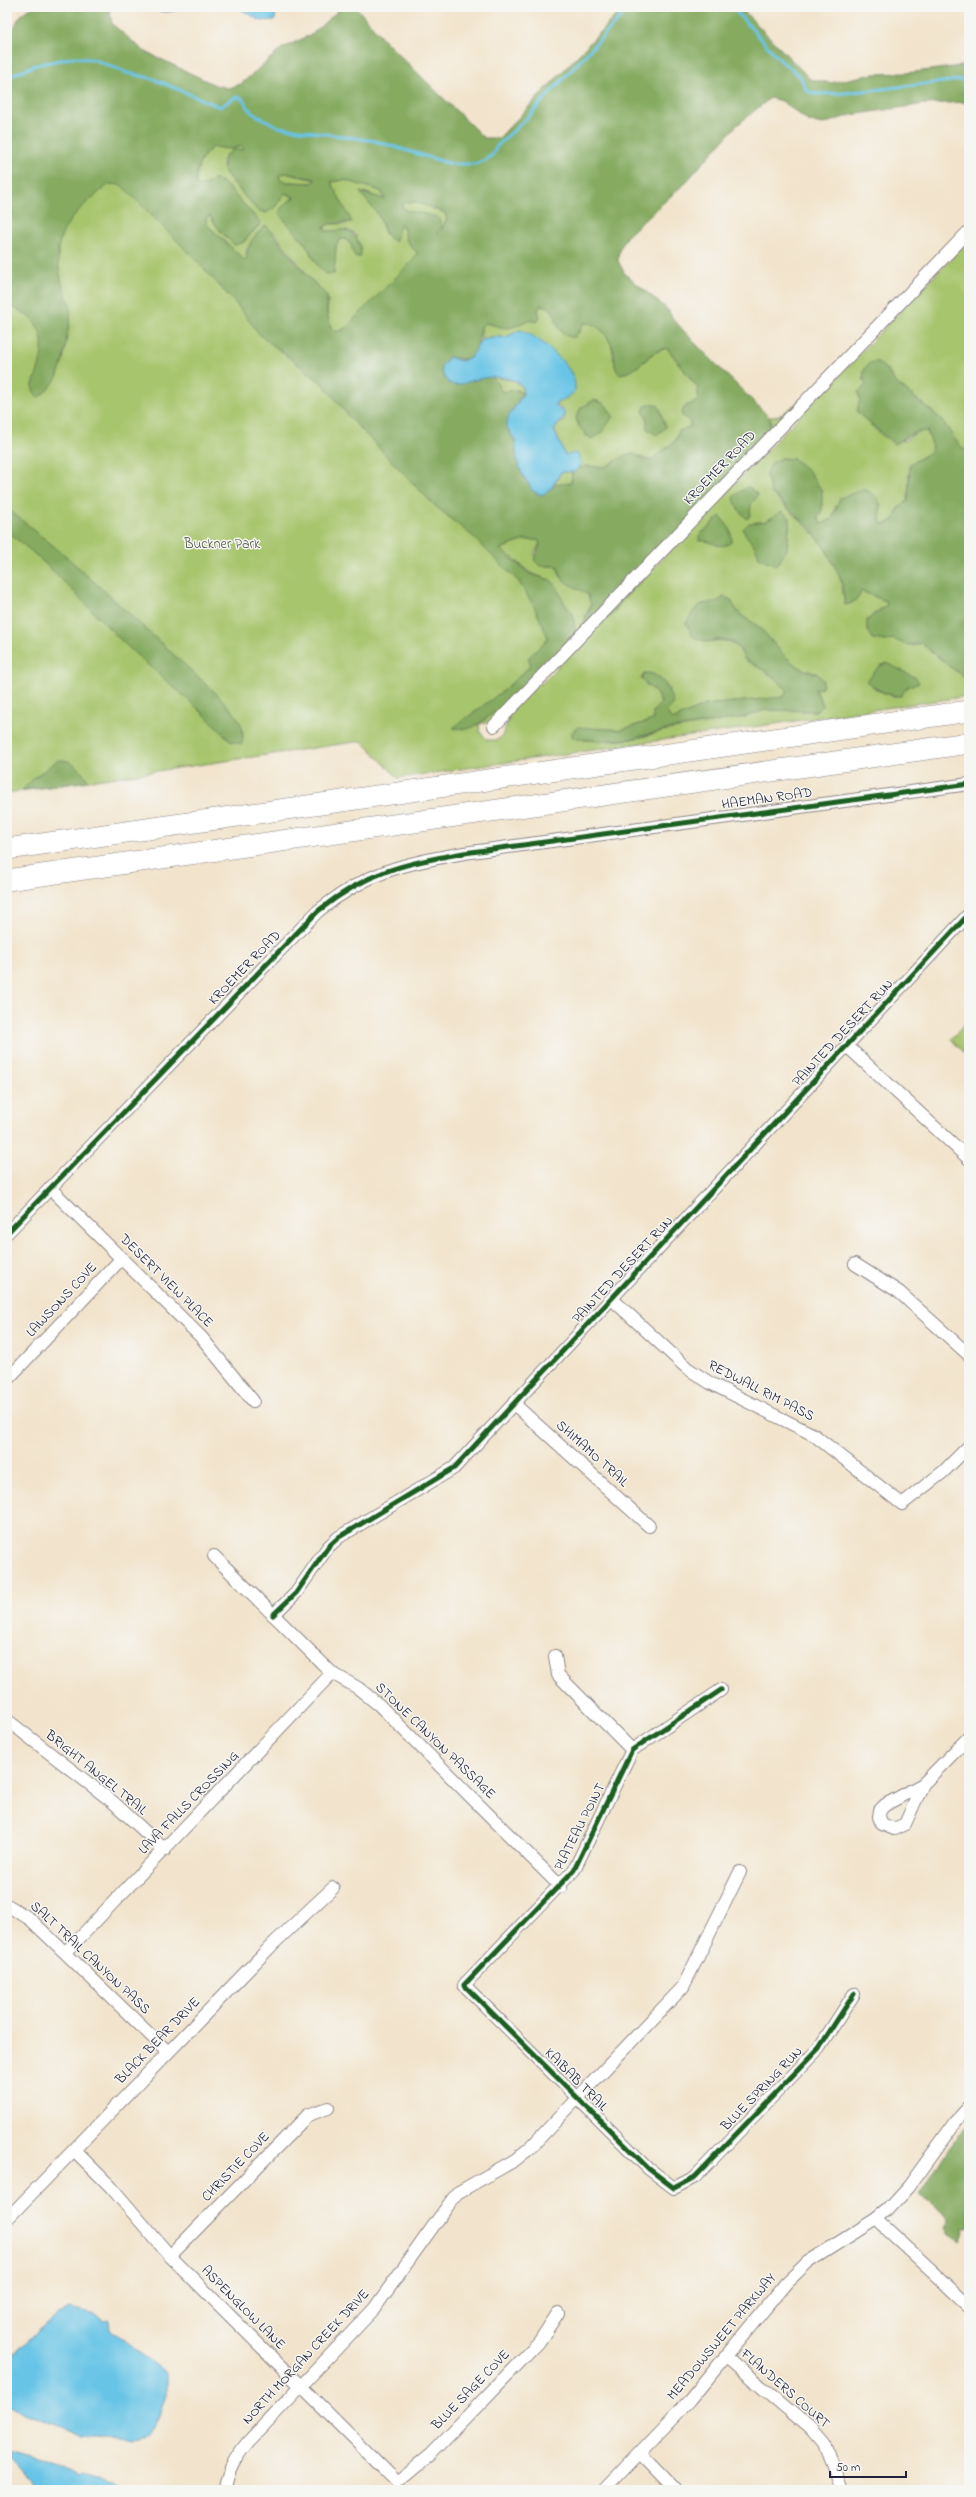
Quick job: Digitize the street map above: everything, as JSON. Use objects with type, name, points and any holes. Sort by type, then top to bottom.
[{"type":"highway","points":[[7,849],[969,711]]},
{"type":"highway","points":[[7,880],[969,743]]},
{"type":"street","name":"KROEMER ROAD","points":[[494,726],[969,232]]},
{"type":"street","name":"HAEMAN ROAD","points":[[568,839],[969,784]]},
{"type":"street","name":"KROEMER ROAD","points":[[7,1233],[292,937],[334,898],[370,877],[411,863],[464,853],[568,839]]},
{"type":"street","name":"PAINTED DESERT RUN","points":[[273,1615],[296,1593],[319,1559],[334,1542],[454,1468],[969,914]]},
{"type":"street","points":[[847,1046],[969,1159]]},
{"type":"street","name":"DESERT VIEW PLACE","points":[[50,1188],[202,1338],[252,1402]]},
{"type":"street","name":"LAWSONS COVE","points":[[7,1380],[122,1258]]},
{"type":"street","points":[[855,1264],[900,1292],[969,1355]]},
{"type":"street","name":"REDWALL RIM PASS","points":[[612,1299],[693,1372],[814,1435],[902,1504],[943,1472],[969,1446]]},
{"type":"street","name":"SHIMAMO TRAIL","points":[[514,1404],[649,1526]]},
{"type":"street","name":"STONE CANYON PASSAGE","points":[[214,1556],[332,1674],[358,1688],[379,1705],[561,1887]]},
{"type":"street","points":[[555,1656],[558,1675],[632,1750],[721,1690]]},
{"type":"street","name":"LAVA FALLS CROSSING","points":[[66,1952],[332,1674]]},
{"type":"street","name":"BRIGHT ANGEL TRAIL","points":[[7,1720],[114,1803],[164,1850]]},
{"type":"street","points":[[923,1784],[969,1737]]},
{"type":"street","name":"PLATEAU POINT","points":[[464,1984],[561,1887],[574,1870],[632,1750]]},
{"type":"street","name":"NORTH MORGAN CREEK DRIVE","points":[[226,2490],[226,2479],[234,2459],[300,2387],[374,2310],[457,2193],[515,2160],[577,2099],[683,1987],[740,1872]]},
{"type":"street","name":"BLACK BEAR DRIVE","points":[[7,2219],[274,1943],[333,1888]]},
{"type":"street","name":"SALT TRAIL CANYON PASS","points":[[7,1905],[30,1919],[66,1952],[168,2052]]},
{"type":"street","name":"KAIBAB TRAIL","points":[[464,1984],[649,2170],[674,2188]]},
{"type":"street","name":"BLUE SPRING RUN","points":[[674,2188],[695,2177],[818,2048],[854,1994]]},
{"type":"street","name":"MEADOWSWEET PARKWAY","points":[[604,2490],[689,2401],[786,2283],[833,2245],[876,2219],[909,2186],[956,2121],[969,2107]]},
{"type":"street","name":"CHRISTIE COVE","points":[[170,2256],[308,2115],[328,2108]]},
{"type":"street","name":"ASPENGLOW LANE","points":[[74,2150],[112,2187],[170,2256],[397,2482]]},
{"type":"street","points":[[876,2219],[969,2305]]},
{"type":"street","name":"BLUE SAGE COVE","points":[[397,2482],[430,2455],[539,2342],[558,2312]]},
{"type":"street","name":"FLANDERS COURT","points":[[725,2356],[810,2428],[824,2444],[842,2490]]},
{"type":"street","points":[[640,2453],[674,2488]]},
{"type":"green space","points":[[34,7],[109,7],[112,24],[144,51],[215,85],[228,88],[241,84],[281,49],[312,34],[342,7],[356,7],[385,41],[484,138],[499,138],[624,7],[740,7],[810,79],[830,83],[873,74],[906,73],[969,65],[969,102],[925,104],[851,115],[823,124],[808,121],[782,101],[770,98],[736,126],[685,183],[626,237],[619,251],[618,261],[625,274],[668,310],[673,319],[694,342],[769,417],[770,430],[760,444],[746,451],[741,457],[739,467],[618,605],[611,616],[598,624],[584,622],[591,605],[588,595],[563,580],[557,566],[540,566],[534,560],[540,544],[538,540],[524,540],[500,549],[530,574],[550,580],[557,586],[564,603],[573,614],[575,632],[559,653],[498,710],[475,726],[467,729],[458,729],[453,728],[504,690],[531,665],[528,658],[548,638],[534,606],[519,582],[471,535],[435,506],[351,419],[323,384],[260,335],[238,306],[194,258],[121,185],[109,184],[73,216],[63,232],[58,251],[58,263],[60,275],[69,301],[71,313],[70,321],[60,371],[51,386],[37,398],[32,387],[40,361],[42,338],[32,320],[22,312],[7,305],[7,45],[16,23],[27,10]],"holes":[[[242,146],[243,150],[233,150],[225,156],[223,168],[226,174],[257,210],[266,213],[275,207],[285,193],[294,197],[281,208],[279,214],[305,243],[318,266],[326,274],[334,274],[336,246],[340,239],[346,239],[351,245],[354,256],[360,257],[361,253],[358,242],[352,233],[345,230],[326,231],[324,227],[329,224],[352,222],[331,182],[345,180],[381,191],[385,199],[360,192],[378,215],[388,237],[395,242],[400,225],[403,226],[407,241],[417,253],[414,259],[344,329],[338,332],[331,328],[327,314],[327,296],[302,270],[267,226],[260,230],[253,238],[248,250],[246,261],[207,225],[206,218],[210,216],[221,232],[234,245],[242,243],[261,223],[223,182],[215,180],[199,187],[196,185],[198,168],[205,155],[213,147],[231,149]],[[285,173],[315,180],[312,183],[287,182],[280,179],[279,176]],[[404,202],[416,202],[445,213],[447,219],[439,234],[436,233],[442,226],[438,217],[406,210],[402,206]],[[541,305],[548,307],[555,315],[561,331],[574,338],[584,323],[589,323],[598,327],[609,340],[614,353],[615,365],[619,374],[627,373],[633,370],[654,353],[667,348],[698,388],[698,401],[687,406],[682,413],[682,416],[689,420],[691,426],[679,431],[675,441],[651,460],[645,460],[635,454],[627,454],[605,467],[585,466],[572,472],[571,483],[556,484],[551,489],[517,461],[515,440],[509,432],[509,416],[523,394],[517,390],[502,392],[493,377],[485,377],[456,385],[449,357],[459,359],[471,357],[475,353],[479,342],[481,327],[485,323],[511,328],[528,321],[537,322],[540,317],[538,310]]]},
{"type":"green space","name":"Buckner Park","points":[[7,45],[500,549],[524,540],[538,540],[540,543],[534,554],[545,566],[557,566],[560,576],[589,595],[591,605],[585,616],[586,624],[571,639],[575,628],[573,614],[564,603],[557,586],[550,580],[530,573],[510,555],[570,615],[529,658],[540,685],[598,624],[616,610],[618,605],[969,240],[969,251],[966,251],[969,262],[969,454],[957,442],[941,419],[895,382],[887,369],[863,378],[866,385],[857,412],[884,437],[905,441],[917,432],[927,431],[932,444],[932,452],[925,456],[909,473],[908,501],[899,507],[894,520],[884,525],[880,520],[881,504],[836,506],[832,519],[821,525],[818,517],[821,509],[819,494],[810,479],[794,459],[781,458],[771,493],[811,531],[829,553],[840,578],[845,605],[855,600],[861,591],[886,601],[887,605],[872,615],[885,641],[893,639],[914,646],[921,643],[954,670],[969,679],[969,696],[398,778],[362,741],[7,793]],"holes":[[[770,518],[790,518],[787,549],[757,547],[754,542],[759,522],[767,521]],[[721,520],[730,529],[719,546],[709,540],[702,532],[706,531],[714,521]],[[724,597],[731,600],[739,612],[760,628],[787,658],[800,668],[817,673],[815,689],[823,705],[817,711],[765,710],[745,717],[661,731],[633,739],[613,741],[584,740],[610,729],[620,730],[654,720],[653,711],[661,703],[653,688],[646,685],[650,673],[661,679],[669,689],[667,712],[672,720],[705,705],[784,697],[787,690],[768,673],[745,660],[735,645],[726,641],[708,642],[686,623],[703,604],[714,604]],[[880,666],[912,676],[919,683],[909,686],[894,697],[877,690],[872,685],[874,674]],[[509,719],[502,736],[497,740],[487,740],[480,732],[479,724]]]},
{"type":"green space","points":[[242,146],[244,150],[222,161],[226,174],[257,210],[266,213],[281,200],[284,193],[294,197],[289,201],[305,243],[318,266],[334,274],[336,246],[340,239],[346,239],[351,245],[362,250],[355,234],[347,230],[326,231],[324,228],[329,224],[346,224],[342,206],[331,182],[345,180],[381,191],[385,199],[380,199],[365,192],[380,219],[385,234],[397,238],[397,231],[400,224],[403,226],[407,241],[417,253],[414,259],[344,329],[338,332],[331,328],[327,314],[328,301],[274,233],[265,226],[246,250],[247,262],[207,225],[206,218],[210,216],[214,223],[243,243],[261,223],[223,182],[215,180],[198,188],[196,185],[200,163],[213,147],[231,149]]},
{"type":"green space","points":[[285,173],[315,180],[312,183],[287,182],[280,179],[278,176]]},
{"type":"green space","points":[[404,202],[416,202],[445,213],[447,219],[439,234],[435,233],[439,230],[405,209],[402,206]]},
{"type":"green space","points":[[541,305],[547,306],[556,314],[556,322],[579,333],[584,323],[596,325],[606,335],[612,347],[613,359],[644,362],[651,354],[667,348],[698,388],[698,401],[686,406],[691,426],[679,431],[675,441],[651,460],[629,455],[608,466],[579,468],[581,463],[565,455],[554,430],[555,426],[564,421],[564,411],[555,404],[572,374],[547,346],[520,330],[507,337],[490,337],[481,340],[481,327],[485,323],[508,328],[530,319]],"holes":[[[581,408],[587,437],[577,421]],[[660,409],[664,424],[647,429],[647,418]]]},
{"type":"green space","points":[[876,361],[886,369],[895,382],[941,419],[957,442],[969,454],[969,679],[954,670],[921,643],[907,645],[893,639],[885,641],[873,639],[867,629],[867,620],[887,605],[886,601],[861,591],[856,600],[845,605],[841,579],[827,552],[812,530],[771,492],[766,474],[772,463],[781,458],[794,459],[808,470],[822,491],[822,510],[818,517],[821,524],[832,519],[840,498],[864,489],[874,495],[879,501],[880,520],[884,525],[894,520],[899,507],[908,501],[910,464],[931,452],[932,444],[927,431],[917,432],[894,444],[857,412],[860,399],[858,392],[866,385],[864,381],[864,370],[868,364]]},
{"type":"green space","points":[[493,377],[516,381],[522,386],[523,394],[517,390],[502,392]]},
{"type":"green space","points":[[594,400],[605,404],[613,416],[602,433],[591,439],[580,428],[576,418],[581,408]]},
{"type":"green space","points":[[799,401],[769,434],[771,421],[769,417],[781,415]]},
{"type":"green space","points":[[654,404],[658,405],[666,427],[657,435],[647,429],[647,418],[643,411],[645,406]]},
{"type":"green space","points":[[561,472],[572,472],[571,484],[554,485]]},
{"type":"green space","points":[[748,486],[758,495],[751,504],[750,516],[747,519],[738,509],[733,497]]},
{"type":"green space","points":[[7,508],[67,557],[220,697],[238,718],[242,729],[242,744],[230,741],[193,704],[128,647],[55,572],[7,532]]},
{"type":"green space","points":[[782,511],[790,518],[787,549],[777,565],[759,558],[754,545],[747,537],[743,529],[749,523],[767,521]]},
{"type":"green space","points":[[720,516],[730,529],[732,541],[728,544],[720,546],[704,540],[699,540],[699,536]]},
{"type":"green space","points":[[724,597],[731,600],[743,616],[760,628],[787,658],[800,668],[817,673],[823,680],[822,688],[815,689],[823,705],[817,711],[765,710],[745,717],[670,729],[630,739],[599,741],[572,738],[572,732],[578,727],[620,730],[653,720],[653,711],[661,703],[656,693],[641,679],[644,673],[650,673],[660,678],[667,687],[673,703],[667,712],[672,720],[705,705],[784,697],[787,690],[768,673],[745,660],[740,649],[732,642],[720,639],[708,642],[693,637],[686,623],[693,612],[700,605],[716,602]]},
{"type":"green space","points":[[887,663],[916,678],[919,683],[907,687],[901,696],[896,696],[882,692],[866,681],[880,666]]},
{"type":"green space","points":[[58,760],[64,760],[72,763],[89,781],[22,790],[36,776]]},
{"type":"green space","points":[[969,1020],[969,1059],[951,1039]]},
{"type":"green space","points":[[969,2123],[969,2227],[964,2228],[965,2232],[960,2241],[949,2234],[945,2227],[949,2220],[942,2211],[920,2195],[948,2148]]},
{"type":"water","points":[[151,7],[186,7],[164,12],[155,10]]},
{"type":"water","points":[[237,7],[273,7],[276,10],[275,20],[261,21]]},
{"type":"water","points":[[520,330],[527,332],[542,342],[557,355],[568,369],[575,383],[575,391],[568,397],[555,404],[558,409],[564,411],[564,417],[554,430],[565,455],[577,453],[581,463],[575,472],[561,472],[551,489],[542,495],[533,491],[522,474],[517,461],[515,440],[506,426],[509,416],[523,394],[522,386],[511,379],[498,377],[484,378],[460,385],[453,385],[442,373],[441,367],[449,357],[461,361],[471,357],[481,340],[490,337],[507,337]]},
{"type":"water","points":[[70,2308],[95,2314],[103,2321],[109,2320],[110,2329],[166,2374],[166,2395],[158,2418],[148,2436],[137,2442],[131,2443],[97,2435],[78,2435],[65,2427],[7,2406],[7,2362],[27,2341],[58,2314]]},
{"type":"water","points":[[7,2451],[64,2466],[80,2475],[83,2474],[116,2483],[123,2490],[38,2490],[9,2458]]},
{"type":"waterway","points":[[7,77],[36,65],[75,57],[95,60],[127,73],[151,78],[220,107],[236,97],[242,98],[252,113],[279,127],[375,141],[451,164],[475,164],[486,160],[493,154],[497,146],[526,119],[630,7]]},
{"type":"waterway","points":[[732,7],[782,62],[800,76],[807,91],[817,94],[845,93],[969,79]]},
{"type":"cycle path","points":[[7,1233],[318,911],[336,897],[370,878],[387,871],[422,861],[464,853],[969,784]]},
{"type":"cycle path","points":[[273,1615],[296,1593],[328,1547],[339,1537],[454,1468],[969,914]]},
{"type":"cycle path","points":[[721,1690],[632,1750],[574,1870],[464,1985],[649,2169],[674,2188],[695,2177],[819,2048],[854,1994]]}]
